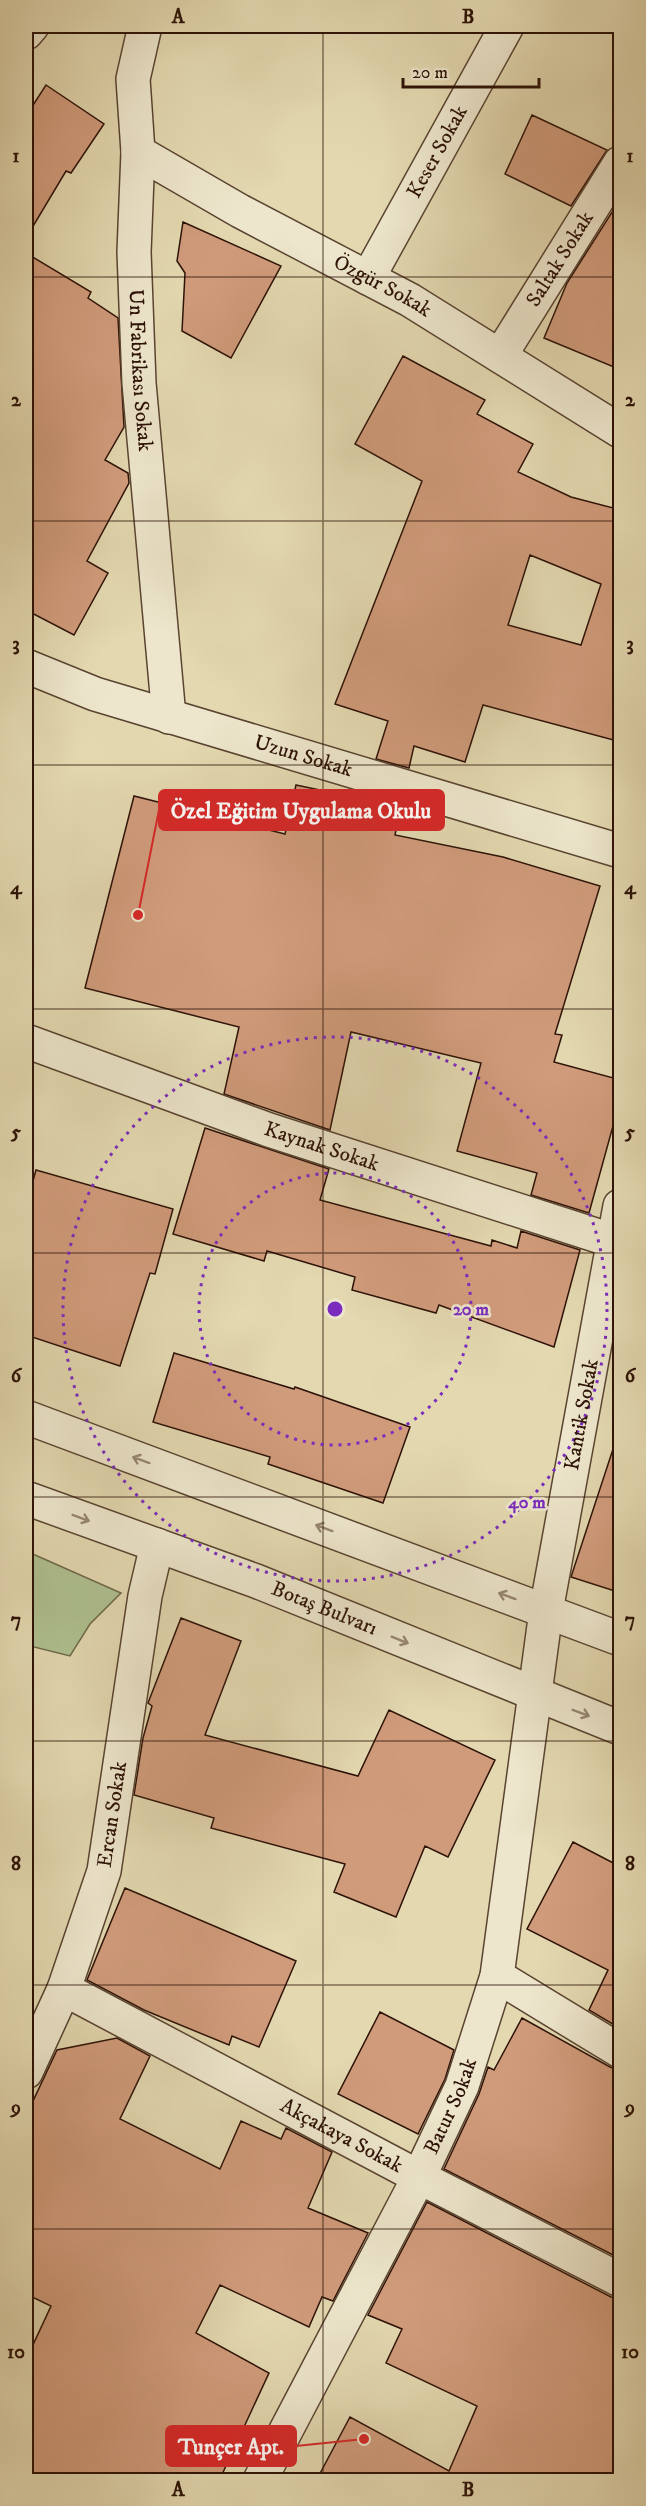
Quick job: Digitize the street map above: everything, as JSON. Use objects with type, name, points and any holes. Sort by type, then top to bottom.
[{"type":"street","points":[[26,33],[32,26]]},
{"type":"street","name":"Un Fabrikası Sokak","points":[[146,26],[133,79],[138,152],[134,252],[139,383],[169,717]]},
{"type":"street","name":"Keser Sokak","points":[[368,278],[507,26]]},
{"type":"street","name":"Özgür Sokak","points":[[138,152],[240,211],[410,300],[621,431]]},
{"type":"street","name":"Saltak Sokak","points":[[500,356],[621,163]]},
{"type":"street","name":"Uzun Sokak","points":[[26,666],[95,694],[621,851]]},
{"type":"street","name":"Kaynak Sokak","points":[[26,1041],[269,1130],[617,1242]]},
{"type":"street","name":"Kantik Sokak","points":[[534,1695],[546,1611],[617,1242],[621,1206]]},
{"type":"street","points":[[26,1417],[621,1639]]},
{"type":"street","name":"Botaş Bulvarı","points":[[26,1498],[256,1581],[534,1695],[621,1728]]},
{"type":"street","name":"Ercan Sokak","points":[[26,2072],[64,1989],[104,1871],[145,1596],[158,1545]]},
{"type":"street","name":"Batur Sokak","points":[[260,2481],[419,2177],[462,2086],[497,1976],[534,1695]]},
{"type":"street","points":[[497,1976],[621,2051]]},
{"type":"street","name":"Akçakaya Sokak","points":[[64,1989],[419,2177],[621,2280]]},
{"type":"green space","points":[[26,1551],[121,1593],[90,1624],[70,1656],[26,1645]]},
{"type":"building","points":[[46,85],[104,124],[71,173],[66,171],[26,238],[26,116]]},
{"type":"building","points":[[532,115],[607,150],[571,206],[505,174]]},
{"type":"building","points":[[621,198],[621,370],[544,338],[567,283]]},
{"type":"building","points":[[183,222],[281,266],[231,358],[182,331],[185,273],[177,261]]},
{"type":"building","points":[[26,253],[91,292],[88,298],[118,318],[124,427],[105,460],[128,473],[129,483],[87,561],[108,573],[74,635],[26,610]]},
{"type":"building","points":[[403,356],[485,400],[477,414],[533,444],[518,472],[571,497],[621,510],[621,742],[483,705],[465,762],[414,746],[409,768],[376,759],[388,721],[335,704],[422,481],[355,444]],"holes":[[[530,555],[601,584],[581,645],[508,625]]]},
{"type":"building","points":[[296,785],[363,799],[365,794],[401,805],[395,835],[503,857],[600,886],[555,1034],[562,1035],[554,1062],[621,1080],[621,1097],[589,1213],[531,1195],[537,1173],[457,1151],[481,1063],[351,1032],[330,1130],[224,1094],[239,1027],[85,988],[134,796],[285,834]]},
{"type":"building","points":[[205,1128],[329,1169],[320,1200],[491,1246],[492,1240],[517,1248],[521,1231],[580,1250],[554,1347],[439,1305],[436,1313],[352,1290],[355,1277],[267,1251],[264,1261],[173,1234]]},
{"type":"building","points":[[36,1170],[173,1209],[155,1274],[150,1273],[120,1366],[26,1335],[26,1206]]},
{"type":"building","points":[[174,1353],[294,1389],[295,1387],[410,1427],[383,1503],[268,1464],[270,1457],[153,1422]]},
{"type":"building","points":[[614,1446],[621,1447],[621,1593],[571,1577]]},
{"type":"building","points":[[181,1618],[241,1641],[205,1735],[358,1776],[389,1710],[495,1760],[448,1857],[425,1846],[396,1917],[334,1892],[345,1864],[211,1828],[214,1818],[134,1795],[143,1738],[152,1706],[148,1703]]},
{"type":"building","points":[[573,1842],[621,1867],[621,2029],[589,2010],[608,1970],[527,1929]]},
{"type":"building","points":[[125,1888],[296,1961],[259,2047],[232,2036],[229,2045],[144,2010],[87,1980]]},
{"type":"building","points":[[380,2012],[454,2050],[445,2079],[418,2134],[338,2094]]},
{"type":"building","points":[[522,2018],[610,2067],[621,2070],[621,2259],[444,2169],[479,2094],[488,2067],[494,2070]]},
{"type":"building","points":[[117,2038],[150,2056],[120,2119],[220,2169],[241,2121],[281,2139],[286,2128],[332,2152],[308,2208],[368,2233],[333,2301],[322,2297],[309,2327],[220,2285],[196,2333],[269,2373],[219,2481],[26,2481],[26,2360],[51,2306],[26,2294],[26,2116],[57,2050]]},
{"type":"building","points":[[427,2202],[611,2297],[621,2299],[621,2481],[316,2481],[350,2417],[449,2471],[477,2406],[386,2363],[402,2329],[368,2315]]},
{"type":"place","name":"Özel Eğitim Uygulama Okulu","points":[[138,915]]},
{"type":"place","name":"Tunçer Apt.","points":[[364,2439]]}]
